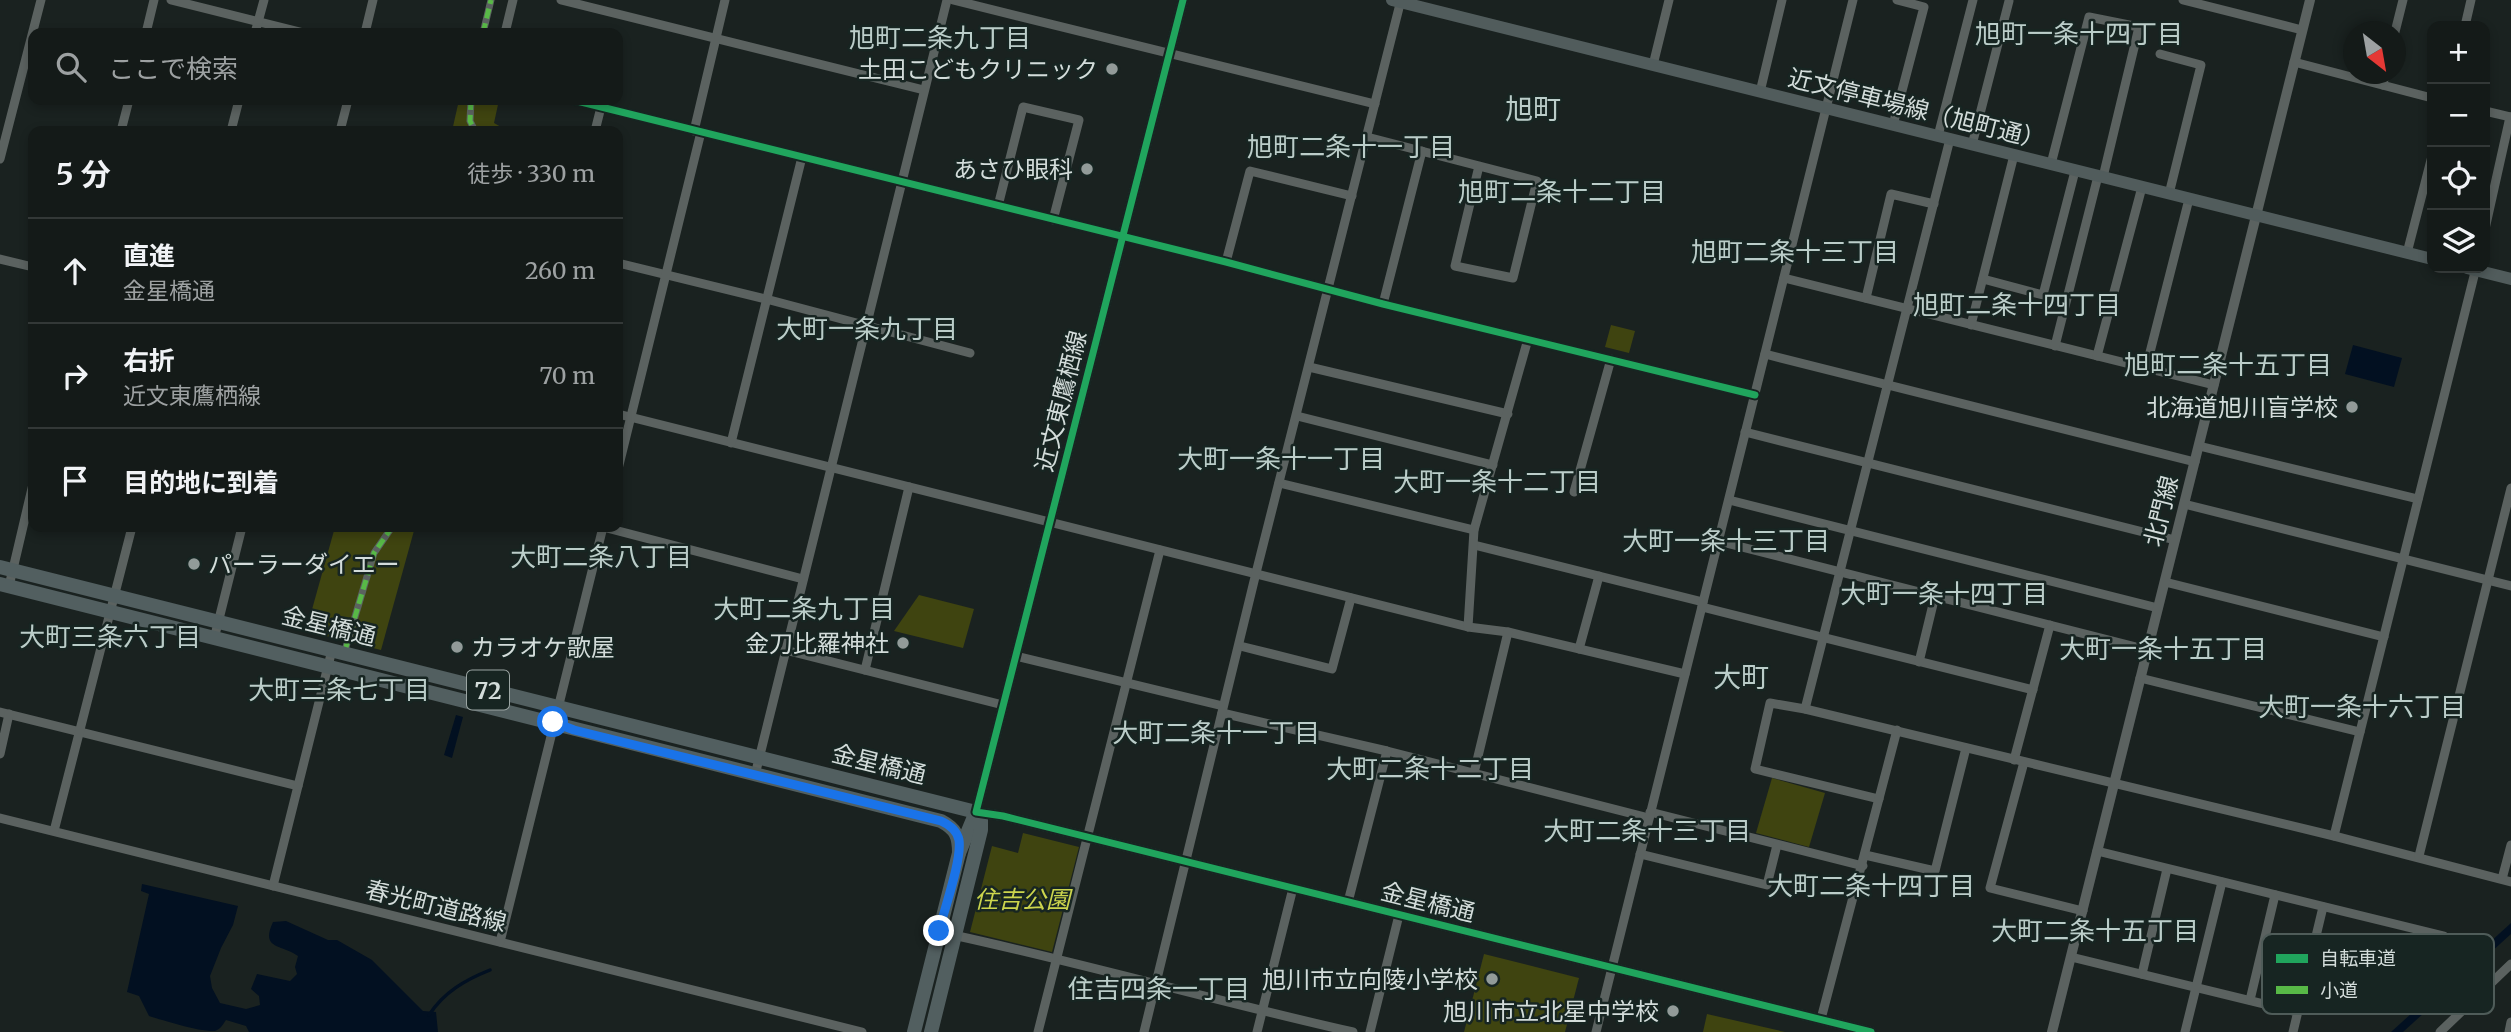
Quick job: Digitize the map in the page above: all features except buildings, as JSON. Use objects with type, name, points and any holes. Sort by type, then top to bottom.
[{"type":"main road","name":"近文停車場線（旭町通）","points":[[1398,1],[2427,258]]},
{"type":"main road","points":[[2490,273],[2511,279]]},
{"type":"main road","name":"金星橋通","points":[[6,569],[219,623],[339,649],[578,713],[976,812]]},
{"type":"main road","name":"金星橋通","points":[[4,585],[941,821]]},
{"type":"main road","points":[[958,853],[976,812]]},
{"type":"main road","name":"72","points":[[941,821],[976,812]]},
{"type":"main road","name":"近文東鷹栖線","points":[[931,1032],[981,830],[981,820],[976,812]]},
{"type":"main road","points":[[914,1032],[958,853],[959,838],[952,826],[941,821]]},
{"type":"street","points":[[34,28],[41,0]]},
{"type":"street","points":[[147,28],[154,0]]},
{"type":"street","points":[[171,0],[283,28]]},
{"type":"street","points":[[257,28],[264,0]]},
{"type":"street","points":[[366,28],[373,0]]},
{"type":"street","points":[[484,28],[491,0]]},
{"type":"street","points":[[506,28],[513,0]]},
{"type":"street","points":[[561,0],[924,90]]},
{"type":"street","points":[[623,449],[666,275],[726,0]]},
{"type":"street","points":[[755,775],[947,0]]},
{"type":"street","points":[[953,0],[1375,104]]},
{"type":"street","name":"近文東鷹栖線","points":[[976,812],[1183,0]]},
{"type":"street","points":[[1653,65],[1669,0]]},
{"type":"street","points":[[1760,92],[1782,0]]},
{"type":"street","points":[[1596,1032],[1853,0]]},
{"type":"street","points":[[1893,125],[1924,7],[1897,0]]},
{"type":"street","points":[[1805,709],[1934,204],[1944,138],[1973,0]]},
{"type":"street","points":[[2183,0],[2302,30]]},
{"type":"street","name":"北門線","points":[[2052,1032],[2309,0]]},
{"type":"street","points":[[2398,21],[2403,0]]},
{"type":"street","points":[[2466,21],[2471,0]]},
{"type":"street","points":[[1144,1032],[1222,709],[1367,137],[1398,1]]},
{"type":"street","points":[[1972,145],[2009,1]]},
{"type":"street","points":[[2051,164],[2089,16],[2139,27],[2055,346]]},
{"type":"street","points":[[0,159],[28,50]]},
{"type":"street","points":[[2160,54],[2200,65],[2169,194]]},
{"type":"street","points":[[2294,62],[2427,97]]},
{"type":"street","points":[[122,126],[128,105]]},
{"type":"street","points":[[231,126],[238,105]]},
{"type":"street","points":[[341,126],[347,105]]},
{"type":"street","points":[[471,105],[472,126]]},
{"type":"street","points":[[593,105],[1755,395]]},
{"type":"street","points":[[596,126],[601,107]]},
{"type":"street","points":[[998,206],[1023,107],[1079,120],[1053,220]]},
{"type":"street","points":[[2489,210],[2511,117],[2490,112]]},
{"type":"street","points":[[1367,137],[1537,181],[1513,278],[1455,266],[1479,166]]},
{"type":"street","points":[[1383,304],[1422,151]]},
{"type":"street","points":[[1971,325],[2014,155]]},
{"type":"street","points":[[731,443],[802,157]]},
{"type":"street","points":[[1983,279],[2043,295],[2075,170]]},
{"type":"street","points":[[1226,262],[1250,171],[1352,196]]},
{"type":"street","points":[[2407,253],[2427,175]]},
{"type":"street","points":[[2097,356],[2142,187]]},
{"type":"street","points":[[1866,298],[1891,194],[1934,204]]},
{"type":"street","points":[[2146,368],[2189,199]]},
{"type":"street","points":[[0,259],[28,266]]},
{"type":"street","points":[[623,264],[971,353]]},
{"type":"street","points":[[2334,835],[2472,273]]},
{"type":"street","points":[[1784,278],[2214,386]]},
{"type":"street","points":[[1468,627],[1474,530],[1528,339]]},
{"type":"street","points":[[1765,354],[2195,462]]},
{"type":"street","points":[[1574,492],[1611,359]]},
{"type":"street","points":[[1309,367],[1508,414]]},
{"type":"street","points":[[623,415],[1468,627],[1508,632],[1685,674]]},
{"type":"street","points":[[1297,416],[1493,465]]},
{"type":"street","points":[[1745,432],[2175,540]]},
{"type":"street","points":[[2199,446],[2418,499]]},
{"type":"street","points":[[1279,484],[1474,530]]},
{"type":"street","points":[[865,670],[909,487]]},
{"type":"street","points":[[2419,856],[2511,488]]},
{"type":"street","points":[[4,585],[6,569],[28,500]]},
{"type":"street","points":[[1728,500],[2158,608]]},
{"type":"street","points":[[2184,504],[2511,586]]},
{"type":"street","points":[[54,831],[131,532]]},
{"type":"street","points":[[214,639],[241,532]]},
{"type":"street","points":[[273,886],[328,666],[339,649],[374,553],[389,532]]},
{"type":"street","points":[[500,942],[602,532]]},
{"type":"street","points":[[622,532],[803,579]]},
{"type":"street","points":[[1718,541],[2148,650]]},
{"type":"street","points":[[1474,545],[1599,576],[1824,638],[2033,690]]},
{"type":"street","points":[[1038,1032],[1160,550]]},
{"type":"street","points":[[1579,649],[1599,576]]},
{"type":"street","points":[[2165,582],[2384,637]]},
{"type":"street","points":[[1919,662],[1935,596]]},
{"type":"street","points":[[1240,646],[1332,669],[1351,598]]},
{"type":"street","points":[[2050,625],[2033,690],[1990,888],[2082,911]]},
{"type":"street","points":[[1474,773],[1508,632]]},
{"type":"street","points":[[785,650],[1003,705]]},
{"type":"street","points":[[1016,656],[1474,773],[1863,866]]},
{"type":"street","points":[[2140,678],[2360,732]]},
{"type":"street","points":[[1879,799],[1755,769],[1770,703],[2115,782],[2507,880],[2511,845]]},
{"type":"street","points":[[0,754],[5,713],[298,786]]},
{"type":"street","points":[[1825,1024],[1897,730]]},
{"type":"street","points":[[1865,855],[1935,871],[1966,748]]},
{"type":"street","points":[[1348,902],[1387,751]]},
{"type":"street","name":"金星橋通","points":[[976,812],[1293,888],[1825,1024],[1871,1032]]},
{"type":"street","name":"春光町道路線","points":[[0,818],[862,1032]]},
{"type":"street","points":[[1640,854],[1767,885],[1777,845]]},
{"type":"street","points":[[2098,851],[2436,934]]},
{"type":"street","points":[[2141,974],[2168,869]]},
{"type":"street","points":[[2185,1032],[2222,882]]},
{"type":"street","points":[[1257,1032],[1293,888]]},
{"type":"street","points":[[2266,934],[2275,895]]},
{"type":"street","points":[[2316,934],[2322,907]]},
{"type":"street","points":[[1370,1032],[1399,915]]},
{"type":"street","points":[[939,931],[1353,1032]]},
{"type":"street","points":[[2250,1000],[2262,950]]},
{"type":"street","points":[[2071,957],[2262,1003]]},
{"type":"street","points":[[2494,981],[2511,964]]},
{"type":"street","points":[[2293,1032],[2297,1014]]},
{"type":"street","points":[[2441,1032],[2460,1014]]},
{"type":"street","points":[[2508,1032],[2511,1022]]},
{"type":"green space","points":[[458,105],[498,105],[494,123],[499,126],[453,126]]},
{"type":"green space","points":[[1611,325],[1635,331],[1629,353],[1605,347]]},
{"type":"green space","points":[[334,532],[414,532],[381,650],[306,631]]},
{"type":"green space","points":[[919,595],[974,609],[963,648],[894,631]]},
{"type":"green space","points":[[1772,778],[1825,793],[1809,847],[1756,833]]},
{"type":"green space","name":"住吉公園","points":[[1023,833],[1079,847],[1052,952],[970,932],[992,846],[1018,853]]},
{"type":"green space","points":[[1484,954],[1579,978],[1565,1032],[1464,1032]]},
{"type":"green space","points":[[1707,1014],[1785,1032],[1703,1032]]},
{"type":"water","points":[[2353,345],[2402,358],[2394,387],[2345,374]]},
{"type":"water","points":[[456,715],[463,717],[452,758],[444,755]]},
{"type":"water","points":[[142,884],[238,906],[233,925],[210,976],[212,988],[220,1003],[246,1009],[260,1005],[259,996],[251,989],[257,974],[290,981],[297,974],[295,967],[298,956],[275,945],[269,937],[273,922],[286,921],[328,940],[337,940],[372,960],[423,1011],[436,1012],[438,1032],[249,1032],[246,1026],[226,1020],[217,1030],[209,1031],[149,1016],[139,996],[127,992],[149,894],[141,891]]},
{"type":"water","points":[[2511,923],[2511,934],[2494,949],[2494,938]]},
{"type":"water","points":[[2411,1014],[2423,1014],[2403,1032],[2391,1032]]},
{"type":"waterway","points":[[429,1015],[441,1000],[456,988],[490,970]]},
{"type":"marked path","points":[[484,28],[491,0]]},
{"type":"marked path","points":[[471,105],[472,126]]},
{"type":"marked path","points":[[346,647],[374,553],[389,532]]},
{"type":"cycle path","points":[[1183,0],[976,812],[1003,816],[1871,1032]]},
{"type":"cycle path","points":[[593,105],[1755,395]]},
{"type":"place","name":"土田こどもクリニック","points":[[1112,69]]},
{"type":"place","name":"あさひ眼科","points":[[1087,169]]},
{"type":"place","name":"北海道旭川盲学校","points":[[2352,407]]},
{"type":"place","name":"パーラーダイエー","points":[[194,564]]},
{"type":"place","name":"金刀比羅神社","points":[[903,643]]},
{"type":"place","name":"カラオケ歌屋","points":[[457,647]]},
{"type":"place","name":"旭川市立向陵小学校","points":[[1492,979]]},
{"type":"place","name":"旭川市立北星中学校","points":[[1673,1011]]},
{"type":"district","name":"旭町一条十四丁目","points":[[2079,33]]},
{"type":"district","name":"旭町二条九丁目","points":[[940,37]]},
{"type":"district","name":"旭町","points":[[1533,109]]},
{"type":"district","name":"旭町二条十一丁目","points":[[1351,146]]},
{"type":"district","name":"旭町二条十二丁目","points":[[1562,191]]},
{"type":"district","name":"旭町二条十三丁目","points":[[1795,251]]},
{"type":"district","name":"旭町二条十四丁目","points":[[2017,304]]},
{"type":"district","name":"大町一条九丁目","points":[[867,328]]},
{"type":"district","name":"旭町二条十五丁目","points":[[2228,364]]},
{"type":"district","name":"大町一条十一丁目","points":[[1281,458]]},
{"type":"district","name":"大町一条十二丁目","points":[[1497,481]]},
{"type":"district","name":"大町一条十三丁目","points":[[1726,540]]},
{"type":"district","name":"大町二条八丁目","points":[[601,556]]},
{"type":"district","name":"大町一条十四丁目","points":[[1944,593]]},
{"type":"district","name":"大町二条九丁目","points":[[804,608]]},
{"type":"district","name":"大町三条六丁目","points":[[110,636]]},
{"type":"district","name":"大町一条十五丁目","points":[[2163,648]]},
{"type":"district","name":"大町","points":[[1741,677]]},
{"type":"district","name":"大町三条七丁目","points":[[339,689]]},
{"type":"district","name":"大町一条十六丁目","points":[[2362,706]]},
{"type":"district","name":"大町二条十一丁目","points":[[1216,732]]},
{"type":"district","name":"大町二条十二丁目","points":[[1430,768]]},
{"type":"district","name":"大町二条十三丁目","points":[[1647,830]]},
{"type":"district","name":"大町二条十四丁目","points":[[1871,885]]},
{"type":"district","name":"大町二条十五丁目","points":[[2095,930]]},
{"type":"district","name":"住吉四条一丁目","points":[[1159,988]]},
{"type":"route","points":[[553,722],[574,730],[941,821],[952,826],[959,838],[958,853],[939,931]]}]
